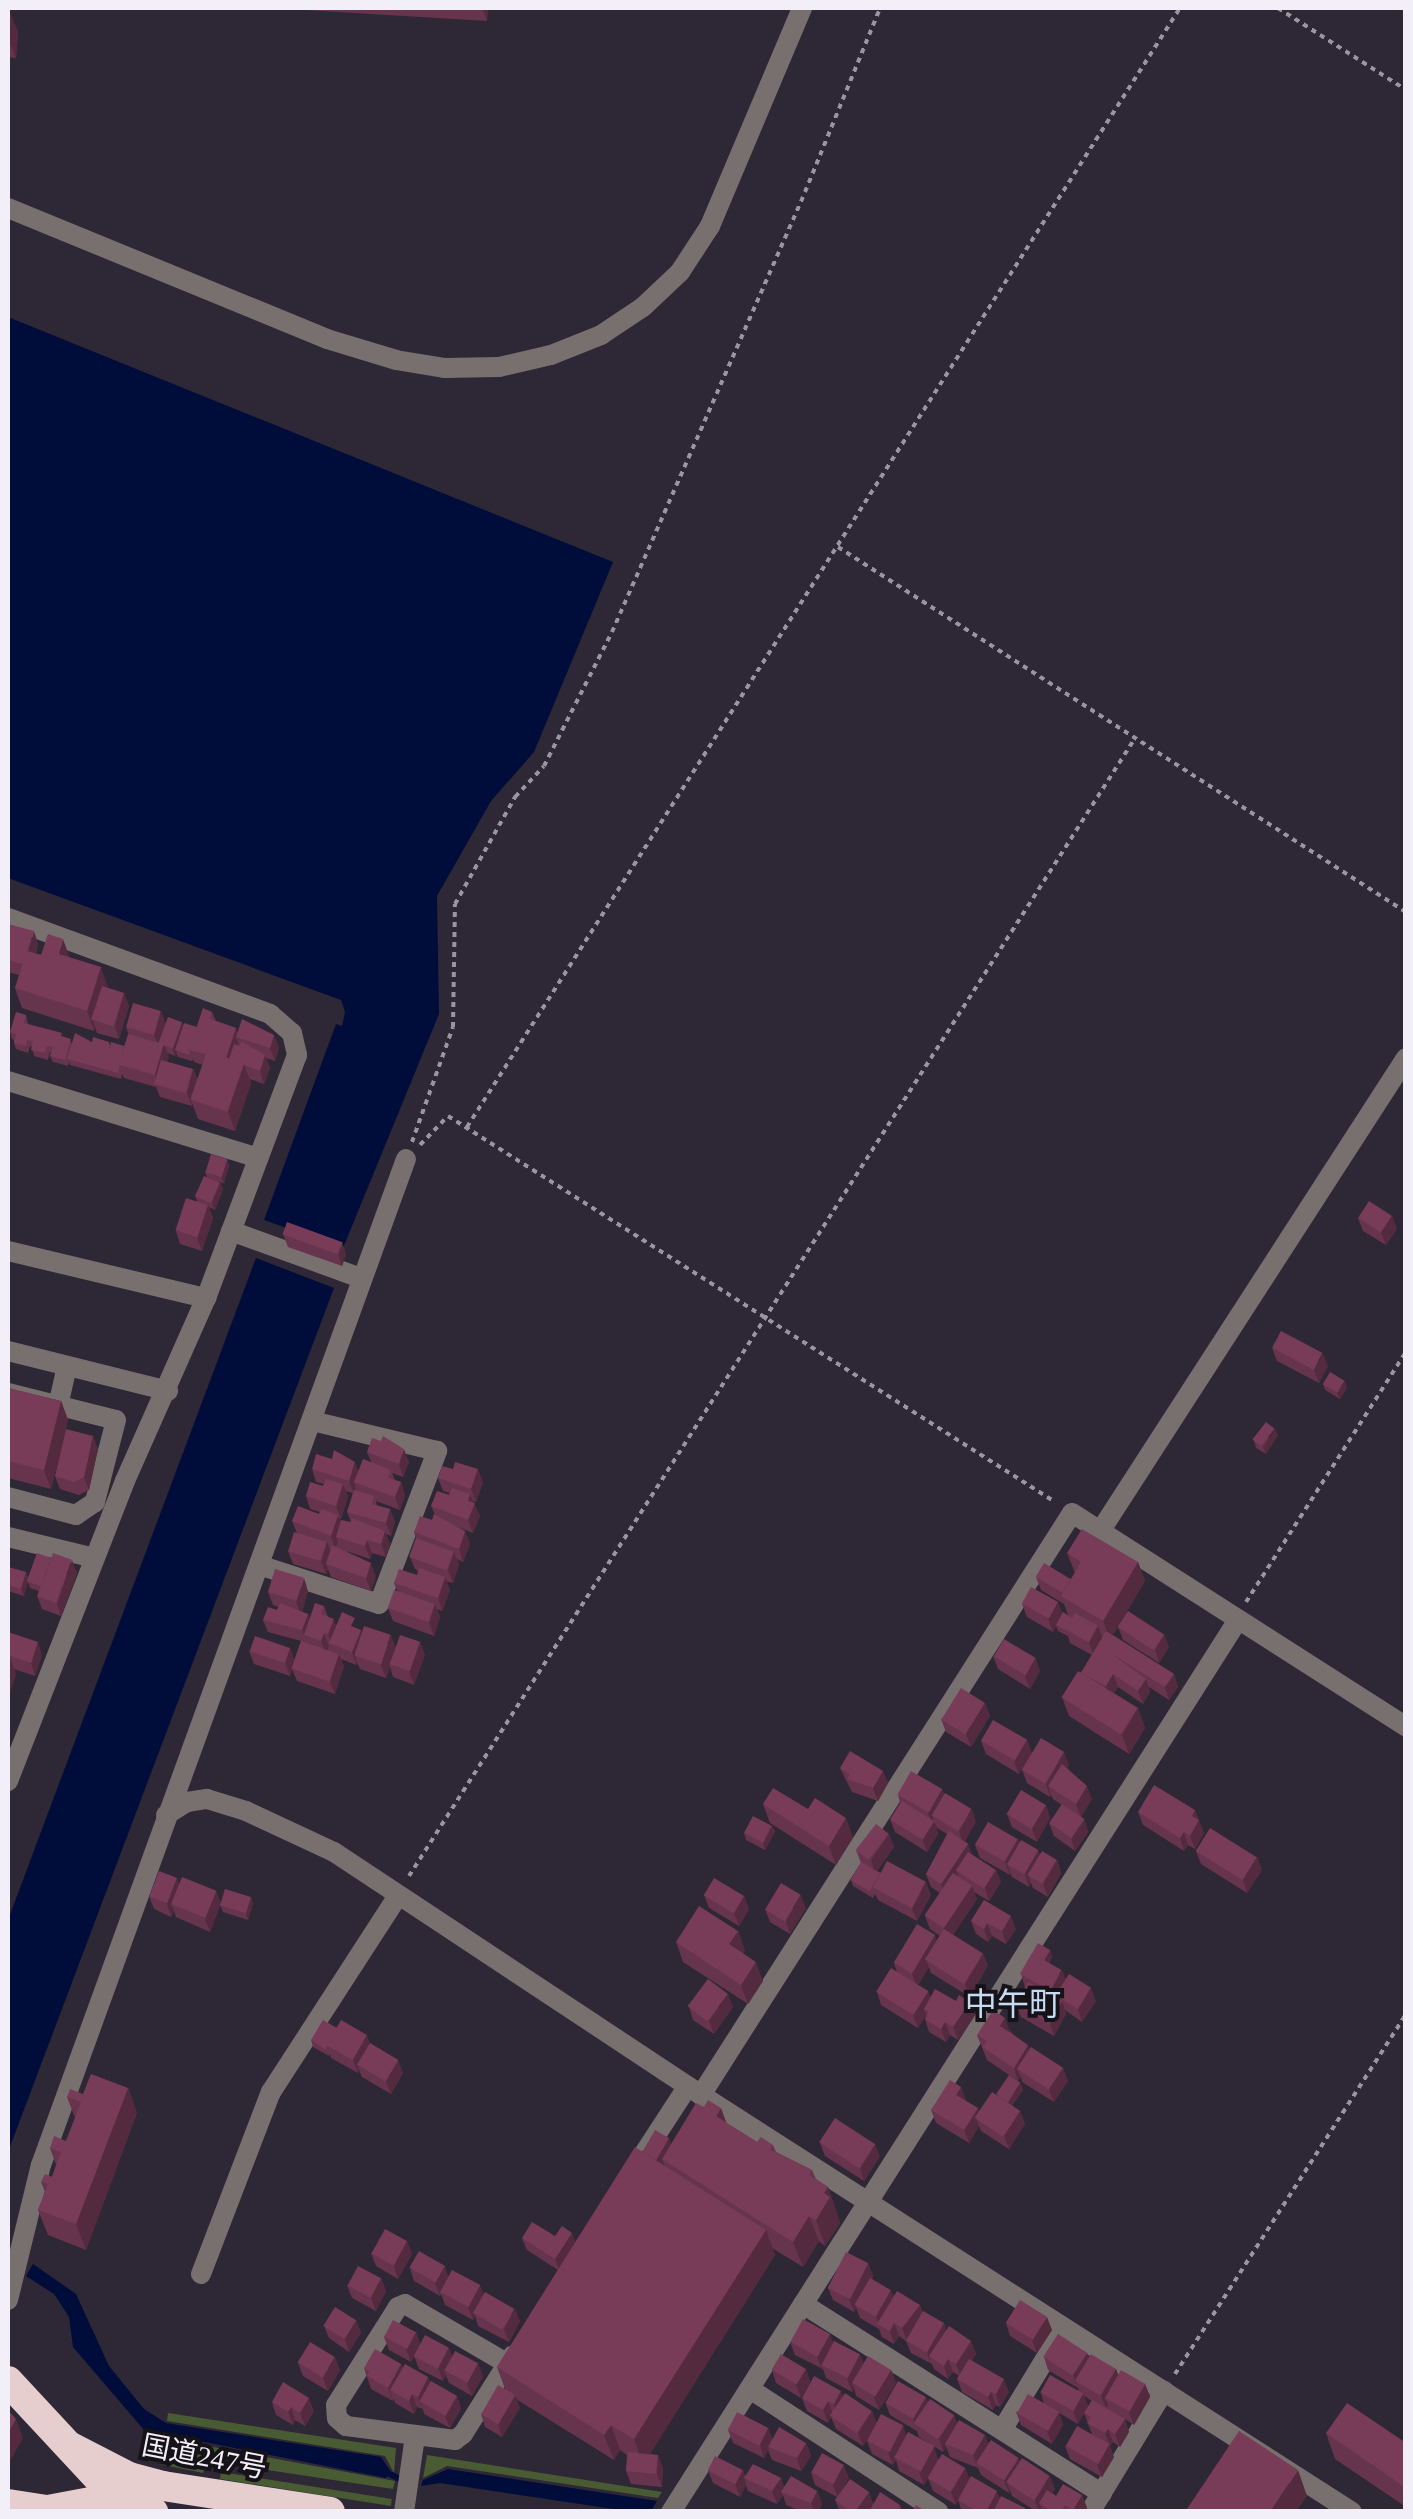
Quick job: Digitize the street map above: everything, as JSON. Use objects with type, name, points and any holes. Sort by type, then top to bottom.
[{"type":"highway","name":"国道247号","points":[[8,2381],[120,2503],[152,2512]]},
{"type":"highway","name":"国道247号","points":[[71,2448],[129,2477],[204,2494],[330,2512]]},
{"type":"highway","points":[[8,2504],[54,2511],[204,2494]]},
{"type":"street","points":[[8,208],[327,339],[396,360],[445,368],[499,368],[551,355],[615,326],[643,308],[680,272],[710,226],[802,8]]},
{"type":"street","points":[[8,918],[270,1014],[292,1032],[297,1055],[206,1298],[94,1558],[8,1781]]},
{"type":"street","points":[[1101,1530],[1406,1058]]},
{"type":"street","points":[[8,1081],[258,1158]]},
{"type":"street","points":[[10,2293],[22,2254],[25,2217],[42,2165],[406,1159]]},
{"type":"street","points":[[231,1231],[361,1278]]},
{"type":"street","points":[[8,1250],[206,1298]]},
{"type":"street","points":[[8,1351],[168,1391]]},
{"type":"street","points":[[58,1406],[67,1366]]},
{"type":"street","points":[[8,1393],[116,1420],[95,1502],[76,1515],[8,1497]]},
{"type":"street","points":[[259,1564],[379,1604],[437,1450],[312,1421]]},
{"type":"street","points":[[628,2178],[695,2091],[1072,1513],[1406,1727]]},
{"type":"street","points":[[8,1537],[94,1558]]},
{"type":"street","points":[[671,2512],[1237,1619]]},
{"type":"street","points":[[166,1815],[186,1802],[207,1799],[246,1811],[334,1852],[695,2091],[1352,2512]]},
{"type":"street","points":[[201,2274],[270,2092],[398,1897]]},
{"type":"street","points":[[508,2364],[411,2304],[398,2306],[336,2405],[337,2418],[346,2426],[448,2442],[463,2434],[508,2364],[528,2332]]},
{"type":"street","points":[[804,2304],[1002,2430],[1096,2503],[1164,2390]]},
{"type":"street","points":[[1002,2430],[1065,2327]]},
{"type":"street","points":[[750,2389],[939,2512]]},
{"type":"street","points":[[405,2501],[415,2437]]},
{"type":"path","points":[[406,1159],[453,1028],[455,904],[515,796],[544,766],[612,632],[805,192],[880,8]]},
{"type":"path","points":[[467,1127],[1180,8]]},
{"type":"path","points":[[1278,8],[1406,90]]},
{"type":"path","points":[[838,547],[1406,912]]},
{"type":"path","points":[[398,1897],[1135,738]]},
{"type":"path","points":[[406,1159],[448,1116],[1072,1513]]},
{"type":"path","points":[[1237,1619],[1406,1352]]},
{"type":"path","points":[[1164,2390],[1406,2014]]},
{"type":"green space","points":[[168,2413],[396,2448],[394,2473],[385,2456],[167,2421]]},
{"type":"green space","points":[[165,2438],[395,2481],[393,2489],[207,2461],[203,2473],[159,2464]]},
{"type":"green space","points":[[427,2455],[662,2492],[658,2498],[447,2466],[423,2478]]},
{"type":"green space","points":[[221,2472],[392,2499],[391,2506],[220,2479]]},
{"type":"shaded area","points":[[8,317],[613,562],[534,752],[491,801],[437,896],[439,1014],[343,1248],[264,1220],[336,1024],[342,1026],[345,1012],[341,1000],[8,878]]},
{"type":"shaded area","points":[[256,1258],[334,1288],[8,2152],[8,1920]]},
{"type":"shaded area","points":[[33,2264],[76,2294],[109,2366],[144,2409],[166,2423],[381,2457],[391,2472],[386,2478],[144,2430],[73,2347],[69,2317],[54,2294],[26,2276]]},
{"type":"shaded area","points":[[448,2469],[657,2501],[651,2511],[627,2511],[440,2483],[421,2486],[423,2480]]},
{"type":"building","points":[[8,924],[34,931],[23,964],[8,960]]},
{"type":"building","points":[[48,934],[63,939],[59,954],[101,967],[87,1011],[15,988],[27,951],[41,955]]},
{"type":"building","points":[[102,986],[124,993],[113,1026],[91,1019]]},
{"type":"building","points":[[133,1003],[161,1011],[154,1035],[126,1027]]},
{"type":"building","points":[[203,1008],[212,1012],[210,1019],[236,1028],[226,1058],[189,1050]]},
{"type":"building","points":[[16,1012],[26,1015],[24,1023],[71,1039],[65,1060],[50,1056],[53,1047],[47,1046],[45,1053],[31,1050],[33,1041],[27,1040],[26,1046],[14,1043],[16,1034],[10,1032]]},
{"type":"building","points":[[168,1017],[182,1022],[173,1048],[158,1043]]},
{"type":"building","points":[[242,1019],[274,1035],[270,1048],[236,1037]]},
{"type":"building","points":[[184,1023],[197,1027],[190,1055],[175,1050]]},
{"type":"building","points":[[75,1033],[92,1042],[93,1037],[109,1042],[109,1051],[111,1042],[124,1046],[118,1073],[67,1059]]},
{"type":"building","points":[[128,1034],[164,1044],[155,1075],[119,1065]]},
{"type":"building","points":[[241,1041],[265,1055],[260,1071],[229,1059],[234,1044],[240,1046]]},
{"type":"building","points":[[207,1051],[244,1064],[227,1112],[190,1099]]},
{"type":"building","points":[[161,1060],[193,1069],[186,1093],[154,1084]]},
{"type":"building","points":[[211,1154],[227,1159],[222,1177],[205,1172]]},
{"type":"building","points":[[204,1176],[220,1183],[211,1203],[195,1196]]},
{"type":"building","points":[[186,1198],[208,1205],[197,1237],[175,1230]]},
{"type":"building","points":[[1369,1201],[1392,1216],[1381,1232],[1358,1218]]},
{"type":"building","points":[[287,1222],[342,1242],[338,1254],[283,1234]]},
{"type":"building","points":[[1281,1331],[1322,1353],[1314,1370],[1272,1348]]},
{"type":"building","points":[[1330,1372],[1345,1381],[1337,1393],[1323,1384]]},
{"type":"building","points":[[8,1388],[61,1401],[44,1470],[8,1461]]},
{"type":"building","points":[[1266,1422],[1275,1429],[1261,1446],[1252,1439]]},
{"type":"building","points":[[66,1429],[93,1436],[84,1477],[74,1482],[55,1476]]},
{"type":"building","points":[[383,1436],[404,1449],[399,1464],[367,1452],[372,1438],[381,1441]]},
{"type":"building","points":[[334,1450],[355,1462],[349,1481],[312,1469],[316,1454],[332,1459]]},
{"type":"building","points":[[363,1459],[391,1470],[388,1478],[401,1482],[395,1497],[354,1482]]},
{"type":"building","points":[[455,1462],[478,1469],[471,1489],[438,1478],[442,1466],[453,1469]]},
{"type":"building","points":[[326,1479],[343,1484],[336,1506],[306,1496],[310,1482],[323,1486]]},
{"type":"building","points":[[452,1488],[470,1494],[468,1501],[475,1503],[468,1520],[431,1506],[437,1491],[449,1495]]},
{"type":"building","points":[[354,1490],[374,1496],[372,1504],[390,1509],[386,1523],[347,1512]]},
{"type":"building","points":[[298,1506],[319,1514],[321,1509],[338,1515],[331,1536],[292,1521]]},
{"type":"building","points":[[434,1514],[465,1531],[459,1549],[414,1532],[420,1516],[432,1520]]},
{"type":"building","points":[[352,1518],[385,1531],[381,1544],[367,1540],[365,1546],[336,1537],[341,1520],[351,1522]]},
{"type":"building","points":[[1082,1529],[1138,1562],[1103,1621],[1061,1596],[1081,1562],[1067,1553]]},
{"type":"building","points":[[294,1532],[327,1542],[321,1561],[288,1551]]},
{"type":"building","points":[[416,1538],[454,1552],[447,1570],[409,1557]]},
{"type":"building","points":[[332,1545],[371,1563],[366,1578],[326,1564]]},
{"type":"building","points":[[37,1553],[51,1558],[41,1586],[27,1581]]},
{"type":"building","points":[[53,1553],[72,1560],[56,1603],[37,1596]]},
{"type":"building","points":[[1044,1563],[1071,1579],[1062,1593],[1036,1577]]},
{"type":"building","points":[[8,1567],[26,1572],[21,1589],[8,1585]]},
{"type":"building","points":[[419,1568],[445,1577],[438,1598],[394,1583],[399,1569],[417,1575]]},
{"type":"building","points":[[275,1569],[304,1578],[297,1601],[268,1592]]},
{"type":"building","points":[[1031,1587],[1058,1602],[1049,1619],[1022,1604]]},
{"type":"building","points":[[394,1590],[435,1604],[428,1622],[388,1608]]},
{"type":"building","points":[[280,1603],[308,1614],[302,1630],[263,1620],[268,1607],[277,1610]]},
{"type":"building","points":[[315,1603],[324,1606],[321,1614],[334,1619],[321,1641],[304,1635]]},
{"type":"building","points":[[1128,1611],[1164,1634],[1154,1650],[1118,1627]]},
{"type":"building","points":[[342,1612],[355,1618],[351,1626],[361,1630],[352,1652],[329,1643]]},
{"type":"building","points":[[1063,1612],[1072,1618],[1067,1631],[1056,1625]]},
{"type":"building","points":[[1075,1613],[1098,1626],[1089,1642],[1066,1630]]},
{"type":"building","points":[[364,1626],[391,1635],[381,1664],[354,1655]]},
{"type":"building","points":[[1106,1631],[1174,1674],[1165,1687],[1109,1652],[1146,1679],[1138,1691],[1113,1674],[1106,1686],[1081,1673]]},
{"type":"building","points":[[8,1632],[38,1642],[31,1663],[8,1655]]},
{"type":"building","points":[[400,1635],[420,1642],[410,1671],[390,1664]]},
{"type":"building","points":[[255,1636],[290,1648],[285,1663],[250,1651]]},
{"type":"building","points":[[1004,1639],[1036,1658],[1025,1675],[994,1656]]},
{"type":"building","points":[[301,1641],[339,1654],[329,1681],[292,1668]]},
{"type":"building","points":[[1078,1671],[1137,1708],[1121,1734],[1062,1697]]},
{"type":"building","points":[[961,1688],[985,1703],[965,1734],[941,1719]]},
{"type":"building","points":[[993,1720],[1027,1740],[1015,1760],[981,1741]]},
{"type":"building","points":[[1041,1738],[1064,1752],[1045,1784],[1022,1770]]},
{"type":"building","points":[[850,1751],[883,1771],[873,1788],[847,1779],[850,1774],[840,1768]]},
{"type":"building","points":[[1062,1764],[1087,1786],[1076,1804],[1048,1786]]},
{"type":"building","points":[[911,1771],[942,1789],[929,1812],[898,1794]]},
{"type":"building","points":[[1154,1785],[1195,1810],[1192,1816],[1199,1820],[1190,1836],[1184,1832],[1180,1838],[1138,1812]]},
{"type":"building","points":[[773,1788],[808,1809],[815,1798],[846,1818],[829,1846],[763,1804]]},
{"type":"building","points":[[1021,1790],[1046,1805],[1031,1829],[1007,1814]]},
{"type":"building","points":[[945,1793],[972,1809],[958,1831],[932,1815]]},
{"type":"building","points":[[902,1801],[934,1821],[923,1840],[890,1820]]},
{"type":"building","points":[[1062,1804],[1084,1819],[1072,1838],[1049,1823]]},
{"type":"building","points":[[753,1816],[772,1826],[763,1843],[744,1833]]},
{"type":"building","points":[[988,1822],[1017,1839],[1004,1862],[975,1845]]},
{"type":"building","points":[[876,1824],[889,1834],[868,1860],[856,1850]]},
{"type":"building","points":[[1210,1828],[1257,1857],[1242,1880],[1196,1851]]},
{"type":"building","points":[[949,1831],[968,1844],[941,1884],[926,1874]]},
{"type":"building","points":[[1021,1840],[1038,1850],[1024,1874],[1007,1864]]},
{"type":"building","points":[[1042,1851],[1057,1860],[1042,1884],[1028,1875]]},
{"type":"building","points":[[968,1852],[996,1870],[984,1888],[956,1870]]},
{"type":"building","points":[[887,1861],[926,1882],[912,1908],[873,1887]]},
{"type":"building","points":[[861,1862],[880,1873],[870,1891],[850,1880]]},
{"type":"building","points":[[159,1871],[177,1878],[167,1903],[149,1896]]},
{"type":"building","points":[[953,1873],[972,1886],[944,1928],[924,1915]]},
{"type":"building","points":[[182,1877],[216,1891],[205,1918],[171,1904]]},
{"type":"building","points":[[714,1878],[744,1896],[734,1913],[704,1895]]},
{"type":"building","points":[[781,1883],[801,1895],[785,1921],[765,1910]]},
{"type":"building","points":[[225,1889],[251,1897],[246,1913],[220,1905]]},
{"type":"building","points":[[984,1900],[1011,1916],[1002,1931],[987,1923],[984,1929],[971,1921]]},
{"type":"building","points":[[699,1906],[738,1931],[729,1944],[756,1962],[741,1985],[676,1942]]},
{"type":"building","points":[[917,1924],[935,1935],[912,1973],[894,1963]]},
{"type":"building","points":[[944,1929],[983,1953],[964,1984],[925,1960]]},
{"type":"building","points":[[1038,1943],[1050,1950],[1044,1960],[1032,1953]]},
{"type":"building","points":[[1032,1953],[1061,1970],[1049,1991],[1020,1974]]},
{"type":"building","points":[[891,1968],[928,1991],[913,2015],[876,1992]]},
{"type":"building","points":[[1069,1974],[1091,1988],[1078,2009],[1056,1995]]},
{"type":"building","points":[[708,1979],[728,1994],[708,2021],[688,2006]]},
{"type":"building","points":[[1028,1982],[1062,2001],[1050,2024],[1015,2005]]},
{"type":"building","points":[[935,1989],[956,2001],[959,1995],[970,2002],[953,2027],[945,2022],[941,2029],[925,2019],[929,2012],[924,2009]]},
{"type":"building","points":[[993,2010],[1005,2018],[1000,2026],[1028,2045],[1014,2068],[982,2047],[987,2041],[977,2035]]},
{"type":"building","points":[[323,2020],[337,2028],[326,2050],[311,2040]]},
{"type":"building","points":[[341,2020],[367,2035],[352,2060],[327,2045]]},
{"type":"building","points":[[370,2043],[398,2060],[385,2081],[357,2064]]},
{"type":"building","points":[[1031,2047],[1063,2068],[1049,2090],[1017,2069]]},
{"type":"building","points":[[91,2074],[128,2088],[76,2224],[38,2210],[48,2184],[41,2182],[45,2174],[52,2177],[61,2152],[50,2148],[54,2136],[66,2141],[81,2102],[67,2097],[70,2089],[83,2094]]},
{"type":"building","points":[[1009,2075],[1021,2083],[1008,2102],[996,2094]]},
{"type":"building","points":[[950,2080],[961,2087],[956,2095],[978,2108],[964,2130],[931,2110]]},
{"type":"building","points":[[992,2092],[1020,2111],[1003,2137],[975,2118]]},
{"type":"building","points":[[708,2100],[721,2108],[716,2116],[757,2142],[761,2137],[773,2145],[770,2150],[812,2170],[809,2175],[828,2187],[824,2193],[830,2197],[816,2220],[809,2216],[793,2242],[662,2159],[696,2103],[704,2107]]},
{"type":"building","points":[[835,2118],[875,2144],[859,2168],[819,2142]]},
{"type":"building","points":[[655,2130],[669,2138],[656,2160],[642,2152]]},
{"type":"building","points":[[635,2147],[766,2230],[634,2439],[611,2425],[604,2435],[497,2367]]},
{"type":"building","points":[[532,2222],[555,2236],[562,2226],[572,2233],[555,2259],[522,2238]]},
{"type":"building","points":[[385,2229],[407,2241],[393,2266],[371,2253]]},
{"type":"building","points":[[419,2251],[445,2266],[435,2282],[410,2267]]},
{"type":"building","points":[[846,2252],[868,2263],[850,2299],[828,2288]]},
{"type":"building","points":[[358,2266],[381,2278],[371,2298],[348,2285]]},
{"type":"building","points":[[452,2270],[480,2285],[469,2307],[440,2292]]},
{"type":"building","points":[[870,2278],[891,2290],[875,2317],[855,2305]]},
{"type":"building","points":[[897,2291],[920,2305],[902,2328],[894,2323],[890,2331],[877,2324]]},
{"type":"building","points":[[485,2292],[514,2309],[502,2330],[473,2313]]},
{"type":"building","points":[[1020,2300],[1047,2317],[1033,2340],[1006,2323]]},
{"type":"building","points":[[335,2307],[356,2320],[345,2339],[323,2326]]},
{"type":"building","points":[[923,2311],[944,2323],[927,2352],[906,2340]]},
{"type":"building","points":[[803,2319],[830,2334],[818,2357],[790,2342]]},
{"type":"building","points":[[393,2320],[416,2332],[407,2349],[384,2337]]},
{"type":"building","points":[[949,2326],[971,2341],[956,2364],[948,2359],[944,2366],[929,2356]]},
{"type":"building","points":[[1058,2334],[1087,2353],[1073,2376],[1043,2357]]},
{"type":"building","points":[[425,2335],[449,2348],[438,2369],[414,2356]]},
{"type":"building","points":[[834,2341],[860,2354],[848,2378],[822,2365]]},
{"type":"building","points":[[310,2342],[335,2357],[322,2378],[298,2363]]},
{"type":"building","points":[[375,2349],[401,2364],[388,2388],[367,2376],[369,2371],[364,2368]]},
{"type":"building","points":[[455,2351],[478,2363],[468,2383],[445,2370]]},
{"type":"building","points":[[781,2354],[806,2369],[797,2384],[772,2369]]},
{"type":"building","points":[[1091,2354],[1116,2369],[1100,2396],[1075,2381]]},
{"type":"building","points":[[868,2356],[891,2370],[875,2396],[852,2383]]},
{"type":"building","points":[[969,2359],[1004,2379],[996,2394],[991,2392],[988,2397],[957,2379]]},
{"type":"building","points":[[405,2364],[428,2377],[418,2397],[412,2394],[409,2401],[390,2390]]},
{"type":"building","points":[[1121,2370],[1145,2384],[1129,2412],[1105,2398]]},
{"type":"building","points":[[1050,2375],[1083,2393],[1074,2411],[1040,2392]]},
{"type":"building","points":[[814,2376],[841,2391],[834,2404],[828,2401],[823,2410],[802,2398]]},
{"type":"building","points":[[431,2381],[457,2396],[445,2416],[419,2401]]},
{"type":"building","points":[[898,2381],[926,2397],[913,2419],[886,2403]]},
{"type":"building","points":[[283,2382],[309,2398],[300,2413],[291,2407],[288,2412],[272,2402]]},
{"type":"building","points":[[498,2385],[515,2395],[498,2424],[481,2414]]},
{"type":"building","points":[[845,2393],[872,2411],[856,2433],[830,2415]]},
{"type":"building","points":[[1028,2394],[1059,2412],[1048,2431],[1017,2413]]},
{"type":"building","points":[[930,2399],[954,2415],[938,2439],[914,2423]]},
{"type":"building","points":[[1092,2400],[1125,2419],[1115,2434],[1087,2423],[1091,2417],[1084,2413]]},
{"type":"building","points":[[1347,2403],[1406,2443],[1406,2488],[1326,2433]]},
{"type":"building","points":[[8,2410],[16,2419],[8,2434]]},
{"type":"building","points":[[737,2412],[768,2428],[759,2446],[728,2430]]},
{"type":"building","points":[[881,2414],[903,2425],[890,2452],[867,2441]]},
{"type":"building","points":[[959,2420],[985,2435],[973,2455],[945,2444]]},
{"type":"building","points":[[1077,2426],[1109,2444],[1098,2464],[1066,2446]]},
{"type":"building","points":[[779,2427],[806,2443],[797,2458],[768,2447]]},
{"type":"building","points":[[1239,2431],[1298,2470],[1270,2512],[1185,2512]]},
{"type":"building","points":[[908,2432],[934,2446],[921,2472],[894,2458]]},
{"type":"building","points":[[991,2440],[1019,2458],[1004,2481],[976,2463]]},
{"type":"building","points":[[628,2452],[658,2455],[656,2474],[626,2471]]},
{"type":"building","points":[[822,2453],[844,2465],[833,2484],[811,2472]]},
{"type":"building","points":[[942,2454],[965,2468],[951,2492],[928,2478]]},
{"type":"building","points":[[715,2456],[743,2470],[735,2484],[708,2470]]},
{"type":"building","points":[[1022,2458],[1050,2476],[1034,2500],[1006,2482]]},
{"type":"building","points":[[753,2464],[781,2478],[772,2491],[744,2478]]},
{"type":"building","points":[[791,2476],[817,2491],[811,2503],[781,2492]]},
{"type":"building","points":[[971,2476],[997,2491],[986,2512],[958,2500]]},
{"type":"building","points":[[850,2479],[869,2492],[855,2512],[835,2500]]},
{"type":"building","points":[[1063,2484],[1082,2495],[1073,2510],[1065,2505],[1061,2512],[1053,2512],[1039,2503],[1047,2490],[1056,2496]]},
{"type":"building","points":[[880,2492],[900,2505],[896,2512],[869,2512]]},
{"type":"building","points":[[1001,2496],[1025,2508],[1024,2512],[993,2512]]},
{"type":"waterway","points":[[382,2470],[406,2482]]},
{"type":"district","name":"中午町","points":[[1013,2004]]}]
